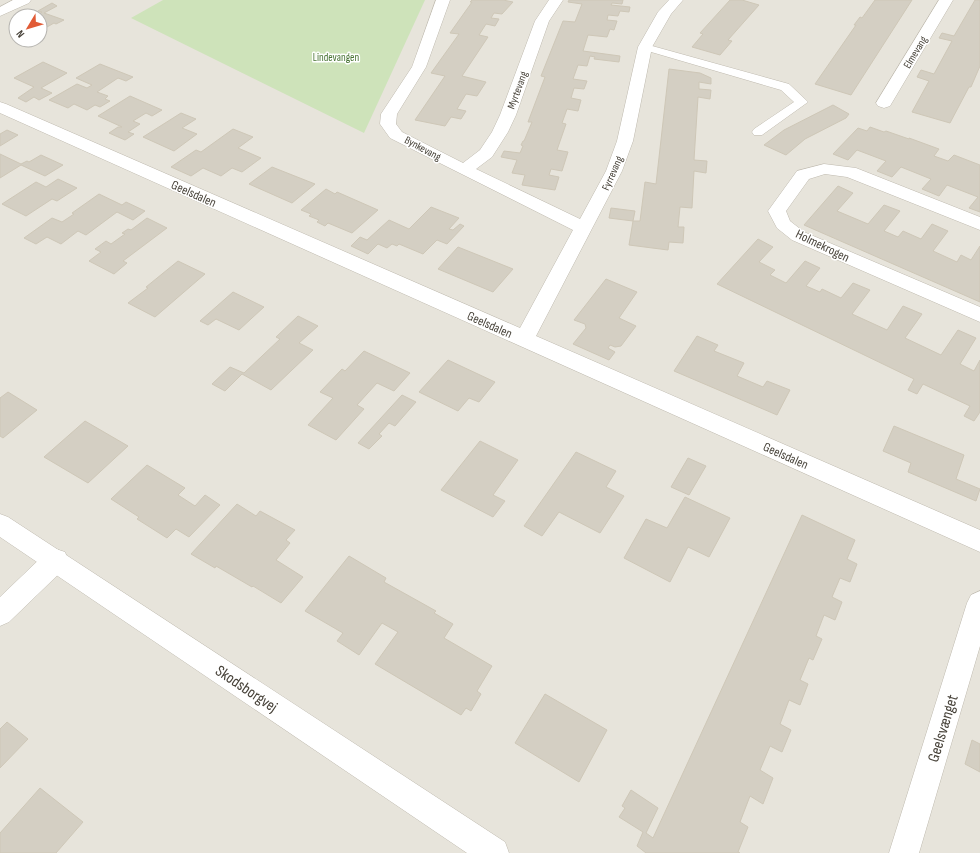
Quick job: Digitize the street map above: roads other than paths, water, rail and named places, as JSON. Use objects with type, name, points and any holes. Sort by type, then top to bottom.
[{"type":"street","points":[[0,12],[24,0]]},
{"type":"street","name":"Bynkevang","points":[[443,0],[419,67],[388,114],[388,124],[396,135],[464,170],[584,228]]},
{"type":"street","name":"Myrtevang","points":[[464,170],[486,153],[500,132],[508,115],[542,21],[556,0]]},
{"type":"street","name":"Fyrrevang","points":[[524,339],[614,171],[625,141],[645,47],[665,12],[676,0]]},
{"type":"street","name":"Elmevang","points":[[884,103],[946,0]]},
{"type":"street","name":"Geelsdalen","points":[[0,107],[980,541]]},
{"type":"street","name":"Holmekrogen","points":[[980,224],[850,172],[824,169],[803,175],[777,211],[783,224],[798,236],[980,316]]},
{"type":"street","name":"Skodsborgvej","points":[[0,524],[494,853]]},
{"type":"street","points":[[0,614],[56,560]]},
{"type":"street","name":"Geelsvænget","points":[[904,853],[980,603]]},
{"type":"lane","points":[[645,47],[785,87],[802,102],[758,132]]},
{"type":"park label","name":"Lindevangen","points":[[336,57]]}]
